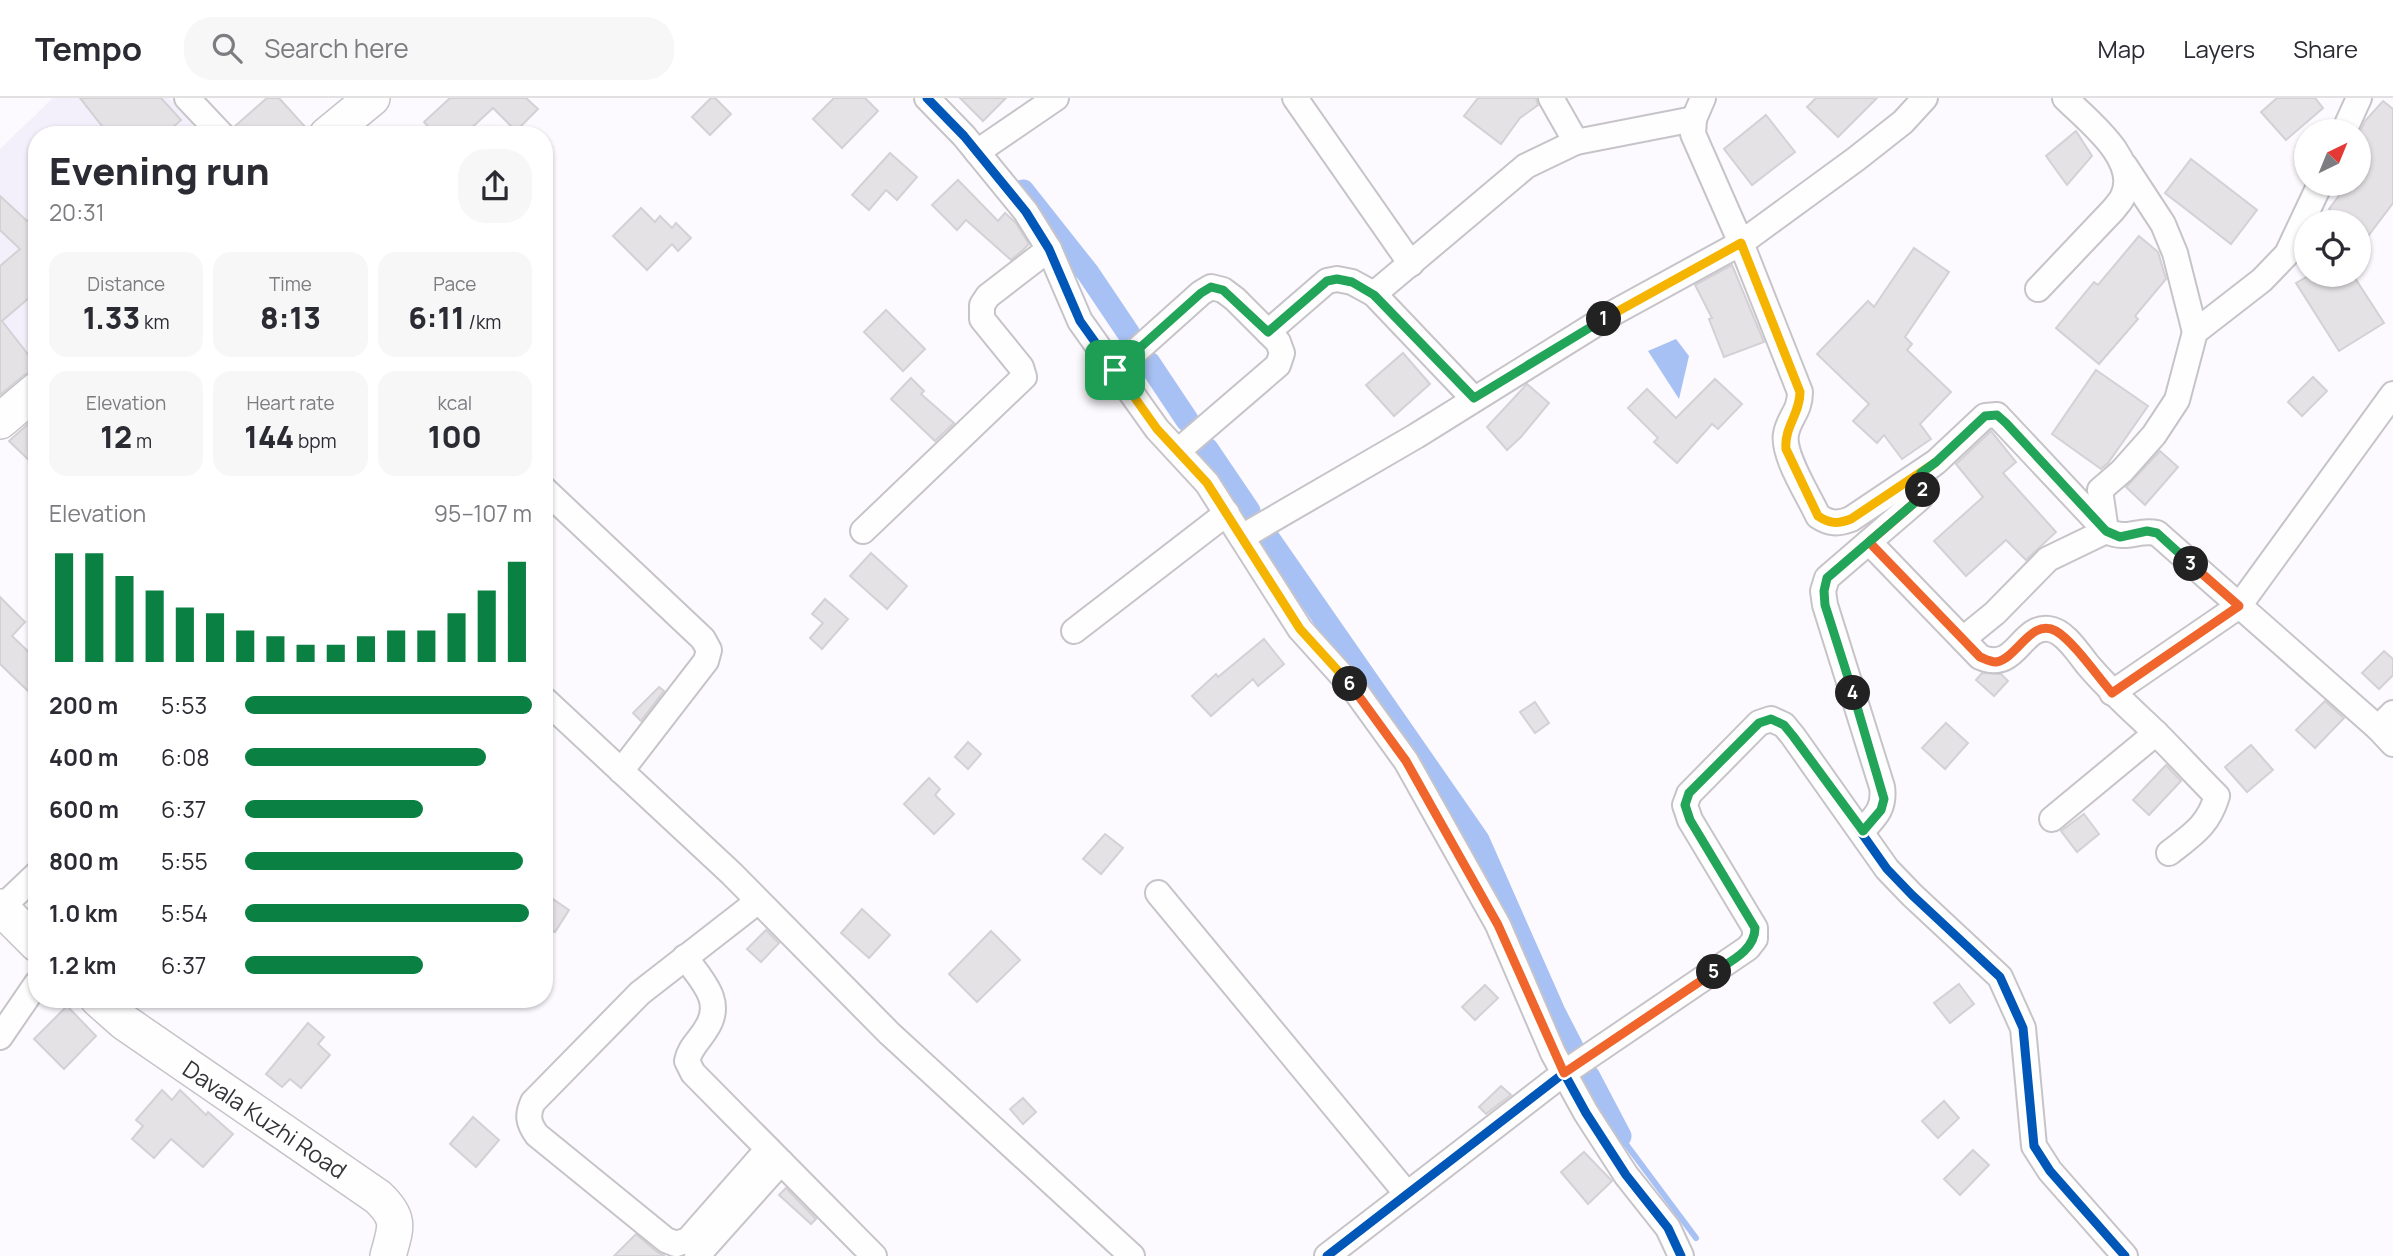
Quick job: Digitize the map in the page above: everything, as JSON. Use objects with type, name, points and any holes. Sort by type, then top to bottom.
[{"type":"street","points":[[187,98],[213,126]]},
{"type":"street","points":[[338,126],[372,98]]},
{"type":"street","points":[[927,98],[977,152],[1026,212],[1049,249],[1080,321],[1157,429],[1207,483],[1300,629],[1354,689],[1406,761],[1498,925],[1564,1073],[1586,1113],[1626,1175],[1668,1228],[1681,1256]]},
{"type":"street","points":[[977,152],[1056,98]]},
{"type":"street","points":[[1295,98],[1411,264]]},
{"type":"street","points":[[1550,98],[1576,142]]},
{"type":"street","points":[[1242,537],[1416,436],[1615,312],[1741,243],[1894,130],[1925,98]]},
{"type":"street","points":[[2065,98],[2118,153],[2163,224],[2175,253],[2195,332],[2177,400],[2154,435],[2122,471],[2100,490],[2106,531]]},
{"type":"street","points":[[2350,119],[2360,98]]},
{"type":"street","points":[[1374,295],[1526,166],[1576,142],[1698,109],[1693,134],[1698,150],[1741,243],[1800,392],[1800,404],[1785,438],[1786,449],[1818,516],[1827,522],[1839,523],[1851,519],[1936,462]]},
{"type":"street","points":[[2038,289],[2123,196],[2127,179],[2125,166]]},
{"type":"street","points":[[2195,332],[2262,280],[2287,254],[2314,196]]},
{"type":"street","points":[[863,531],[1024,377],[1021,367],[982,318],[982,305],[988,296],[1049,249]]},
{"type":"street","points":[[1268,332],[1327,281],[1337,279],[1352,282],[1374,295],[1474,398]]},
{"type":"street","points":[[1115,370],[1211,287],[1223,290],[1278,342],[1282,353],[1278,365],[1178,451]]},
{"type":"street","points":[[2112,693],[2239,606],[2393,394]]},
{"type":"street","points":[[0,421],[28,398]]},
{"type":"street","points":[[1863,831],[1881,810],[1884,799],[1825,605],[1827,578],[1920,498],[1925,486],[1921,473],[1985,416],[1997,415],[2106,531],[2120,537],[2147,531],[2157,533],[2239,606],[2388,728]]},
{"type":"street","points":[[553,497],[703,639],[709,650],[706,661],[621,771]]},
{"type":"street","points":[[1074,631],[1227,513]]},
{"type":"street","points":[[1963,639],[1995,613],[2048,559],[2106,531]]},
{"type":"street","points":[[1869,542],[1980,657],[1993,662],[2002,660],[2032,634],[2043,629],[2053,629],[2063,636],[2112,693],[2156,733],[2217,796],[2212,813],[2200,829],[2169,853]]},
{"type":"street","points":[[553,707],[731,873],[889,1033],[1132,1256]]},
{"type":"street","points":[[1327,1256],[1564,1073],[1737,956],[1755,939],[1755,928],[1690,820],[1685,805],[1689,793],[1759,723],[1771,719],[1784,725],[1863,831],[1887,869],[2000,977],[2023,1028],[2034,1146],[2050,1171],[2125,1256]]},
{"type":"street","points":[[2052,819],[2156,733]]},
{"type":"street","points":[[28,882],[0,908],[28,935]]},
{"type":"street","points":[[1158,893],[1407,1194]]},
{"type":"street","points":[[757,902],[640,993],[533,1101],[527,1115],[531,1128],[537,1135],[666,1240],[676,1244],[688,1240],[775,1156]]},
{"type":"street","points":[[685,957],[714,1002],[714,1016],[689,1050],[687,1061],[693,1073],[874,1256]]},
{"type":"street","points":[[0,1037],[28,997]]},
{"type":"street","name":"Davala Kuzhi Road","points":[[108,1008],[124,1022],[378,1196],[391,1209],[397,1224],[388,1256]]},
{"type":"street","points":[[697,1256],[775,1156]]},
{"type":"shaded area","points":[[53,98],[169,98],[196,126],[28,126],[28,385],[0,410],[0,149]]},
{"type":"water","points":[[1676,339],[1689,356],[1679,399],[1648,351]]},
{"type":"building","points":[[80,98],[161,98],[181,120],[174,126],[102,126]]},
{"type":"building","points":[[267,98],[279,98],[304,126],[235,126]]},
{"type":"building","points":[[450,98],[526,98],[538,109],[521,126],[511,126],[493,108],[474,126],[428,126],[424,122]]},
{"type":"building","points":[[711,98],[715,98],[731,114],[710,135],[692,117]]},
{"type":"building","points":[[834,98],[865,98],[878,111],[842,148],[813,119]]},
{"type":"building","points":[[960,98],[1006,98],[983,121]]},
{"type":"building","points":[[1478,98],[1536,98],[1538,105],[1520,118],[1501,144],[1464,116]]},
{"type":"building","points":[[1816,98],[1877,98],[1838,137],[1807,107]]},
{"type":"building","points":[[2277,98],[2315,98],[2323,108],[2310,119],[2294,119],[2294,133],[2286,140],[2261,112]]},
{"type":"building","points":[[2383,101],[2393,109],[2393,203],[2371,232],[2371,210],[2329,209],[2339,196],[2371,196],[2371,119],[2367,119]]},
{"type":"building","points":[[1766,115],[1795,152],[1752,185],[1724,149]]},
{"type":"building","points":[[2076,131],[2092,156],[2067,185],[2046,156]]},
{"type":"building","points":[[890,153],[917,177],[897,200],[886,190],[869,210],[852,195]]},
{"type":"building","points":[[2191,159],[2257,210],[2231,244],[2165,193]]},
{"type":"building","points":[[958,180],[998,221],[1005,213],[1015,222],[1029,244],[1011,260],[966,220],[957,230],[932,205]]},
{"type":"building","points":[[0,196],[28,220],[28,299],[2,321],[28,354],[28,373],[0,395],[0,266],[20,249],[0,230]]},
{"type":"building","points":[[641,208],[655,222],[660,216],[672,228],[676,223],[691,238],[678,251],[672,244],[647,270],[613,236]]},
{"type":"building","points":[[2139,236],[2158,252],[2166,279],[2135,316],[2138,319],[2099,364],[2056,328],[2094,282],[2098,285]]},
{"type":"building","points":[[1914,248],[1949,272],[1905,337],[1912,344],[1907,350],[1951,392],[1920,424],[1931,439],[1902,459],[1884,435],[1877,443],[1853,421],[1869,404],[1817,354],[1868,301],[1874,307]]},
{"type":"building","points":[[1732,265],[1764,342],[1724,357],[1709,319],[1712,318],[1695,285]]},
{"type":"building","points":[[2299,287],[2361,287],[2384,323],[2339,351]]},
{"type":"building","points":[[886,310],[925,349],[903,371],[864,332]]},
{"type":"building","points":[[1403,353],[1430,384],[1394,416],[1366,385]]},
{"type":"building","points":[[2096,370],[2148,406],[2101,469],[2052,434]]},
{"type":"building","points":[[2313,377],[2327,391],[2302,416],[2288,402]]},
{"type":"building","points":[[911,378],[924,391],[921,394],[954,423],[935,441],[891,399]]},
{"type":"building","points":[[1715,379],[1742,404],[1718,429],[1712,424],[1677,463],[1654,442],[1658,438],[1628,408],[1647,389],[1676,418]]},
{"type":"building","points":[[1527,384],[1549,403],[1507,450],[1487,427]]},
{"type":"building","points":[[28,424],[28,459],[9,441]]},
{"type":"building","points":[[1991,431],[2016,462],[2003,473],[2056,532],[2026,560],[2006,540],[1966,576],[1934,541],[1983,497],[1956,464]]},
{"type":"building","points":[[2160,451],[2178,467],[2145,505],[2126,487]]},
{"type":"building","points":[[871,553],[907,586],[887,609],[850,576]]},
{"type":"building","points":[[0,597],[25,622],[12,636],[28,651],[28,691],[0,664]]},
{"type":"building","points":[[825,599],[848,619],[822,649],[810,638],[823,623],[812,614]]},
{"type":"building","points":[[1264,639],[1284,664],[1258,686],[1253,679],[1211,716],[1192,696],[1216,674],[1218,677]]},
{"type":"building","points":[[2384,651],[2393,659],[2393,675],[2379,689],[2362,673]]},
{"type":"building","points":[[1982,673],[2001,674],[2008,681],[1994,696],[1976,680]]},
{"type":"building","points":[[659,687],[664,691],[641,721],[633,713]]},
{"type":"building","points":[[2325,701],[2344,718],[2315,748],[2296,730]]},
{"type":"building","points":[[1535,702],[1549,723],[1535,733],[1520,712]]},
{"type":"building","points":[[1946,723],[1968,743],[1945,769],[1922,748]]},
{"type":"building","points":[[968,742],[981,754],[968,769],[955,757]]},
{"type":"building","points":[[2251,745],[2273,770],[2247,792],[2225,767]]},
{"type":"building","points":[[2166,765],[2181,781],[2149,815],[2133,800]]},
{"type":"building","points":[[929,778],[940,789],[935,795],[954,814],[934,834],[904,804]]},
{"type":"building","points":[[2084,814],[2099,834],[2077,852],[2061,831]]},
{"type":"building","points":[[1105,834],[1123,848],[1101,874],[1083,859]]},
{"type":"building","points":[[553,899],[569,910],[555,932],[553,931]]},
{"type":"building","points":[[862,909],[890,935],[869,958],[841,933]]},
{"type":"building","points":[[766,930],[779,943],[761,962],[747,949]]},
{"type":"building","points":[[991,931],[1020,960],[977,1002],[949,974]]},
{"type":"building","points":[[1959,984],[1974,1004],[1950,1023],[1934,1003]]},
{"type":"building","points":[[1485,985],[1498,998],[1475,1020],[1462,1007]]},
{"type":"building","points":[[65,1008],[69,1008],[96,1036],[64,1069],[34,1039]]},
{"type":"building","points":[[308,1023],[324,1037],[318,1044],[330,1055],[301,1088],[290,1079],[282,1087],[266,1074]]},
{"type":"building","points":[[1501,1086],[1511,1095],[1486,1114],[1479,1107]]},
{"type":"building","points":[[162,1090],[172,1100],[180,1090],[206,1115],[208,1112],[233,1134],[203,1167],[171,1139],[154,1158],[132,1139],[143,1126],[136,1120]]},
{"type":"building","points":[[1023,1098],[1036,1112],[1023,1124],[1010,1109]]},
{"type":"building","points":[[1944,1101],[1959,1118],[1938,1138],[1922,1121]]},
{"type":"building","points":[[473,1117],[499,1140],[476,1167],[450,1144]]},
{"type":"building","points":[[1973,1150],[1989,1165],[1960,1195],[1944,1179]]},
{"type":"building","points":[[1584,1152],[1612,1181],[1588,1204],[1561,1172]]},
{"type":"building","points":[[786,1188],[816,1219],[811,1224],[779,1195]]},
{"type":"building","points":[[636,1234],[657,1252],[665,1256],[614,1256]]},
{"type":"waterway","points":[[1023,191],[1088,273],[1129,334]]},
{"type":"waterway","points":[[1149,363],[1187,420]]},
{"type":"waterway","points":[[1207,449],[1249,511]]},
{"type":"waterway","points":[[1269,539],[1478,840],[1572,1047]]},
{"type":"waterway","points":[[1589,1077],[1620,1136]]},
{"type":"waterway","points":[[1620,1136],[1696,1238]]},
{"type":"cycle path","points":[[927,98],[964,136],[1026,212],[1049,249],[1080,321],[1157,429],[1207,483],[1300,629],[1354,689],[1406,761],[1498,925],[1553,1053],[1586,1113],[1626,1175],[1668,1228],[1681,1256]]},
{"type":"cycle path","points":[[1327,1256],[1564,1073],[1748,948],[1755,939],[1755,928],[1690,820],[1685,805],[1689,794],[1759,723],[1771,719],[1784,725],[1793,736],[1887,869],[2000,977],[2023,1028],[2034,1146],[2050,1171],[2125,1256]]},
{"type":"route","points":[[1115,370],[1157,429],[1207,483],[1300,629],[1354,689],[1406,761],[1498,925],[1564,1073],[1737,956],[1755,939],[1755,928],[1690,820],[1685,805],[1689,793],[1759,723],[1771,719],[1784,725],[1863,831],[1881,810],[1884,799],[1882,787],[1825,605],[1827,578],[1920,498],[1925,486],[1921,473],[1936,462],[1985,416],[1997,415],[2006,423],[2106,531],[2120,537],[2147,531],[2157,533],[2239,606],[2112,693],[2063,636],[2053,629],[2043,629],[2032,634],[2002,660],[1993,662],[1980,657],[1869,542],[1920,498],[1925,486],[1921,473],[1936,462],[1851,519],[1839,523],[1827,522],[1818,516],[1786,449],[1787,429],[1800,404],[1800,392],[1741,243],[1615,312],[1474,398],[1374,295],[1352,282],[1337,279],[1327,281],[1268,332],[1235,299],[1223,290],[1211,287],[1115,370]]}]
